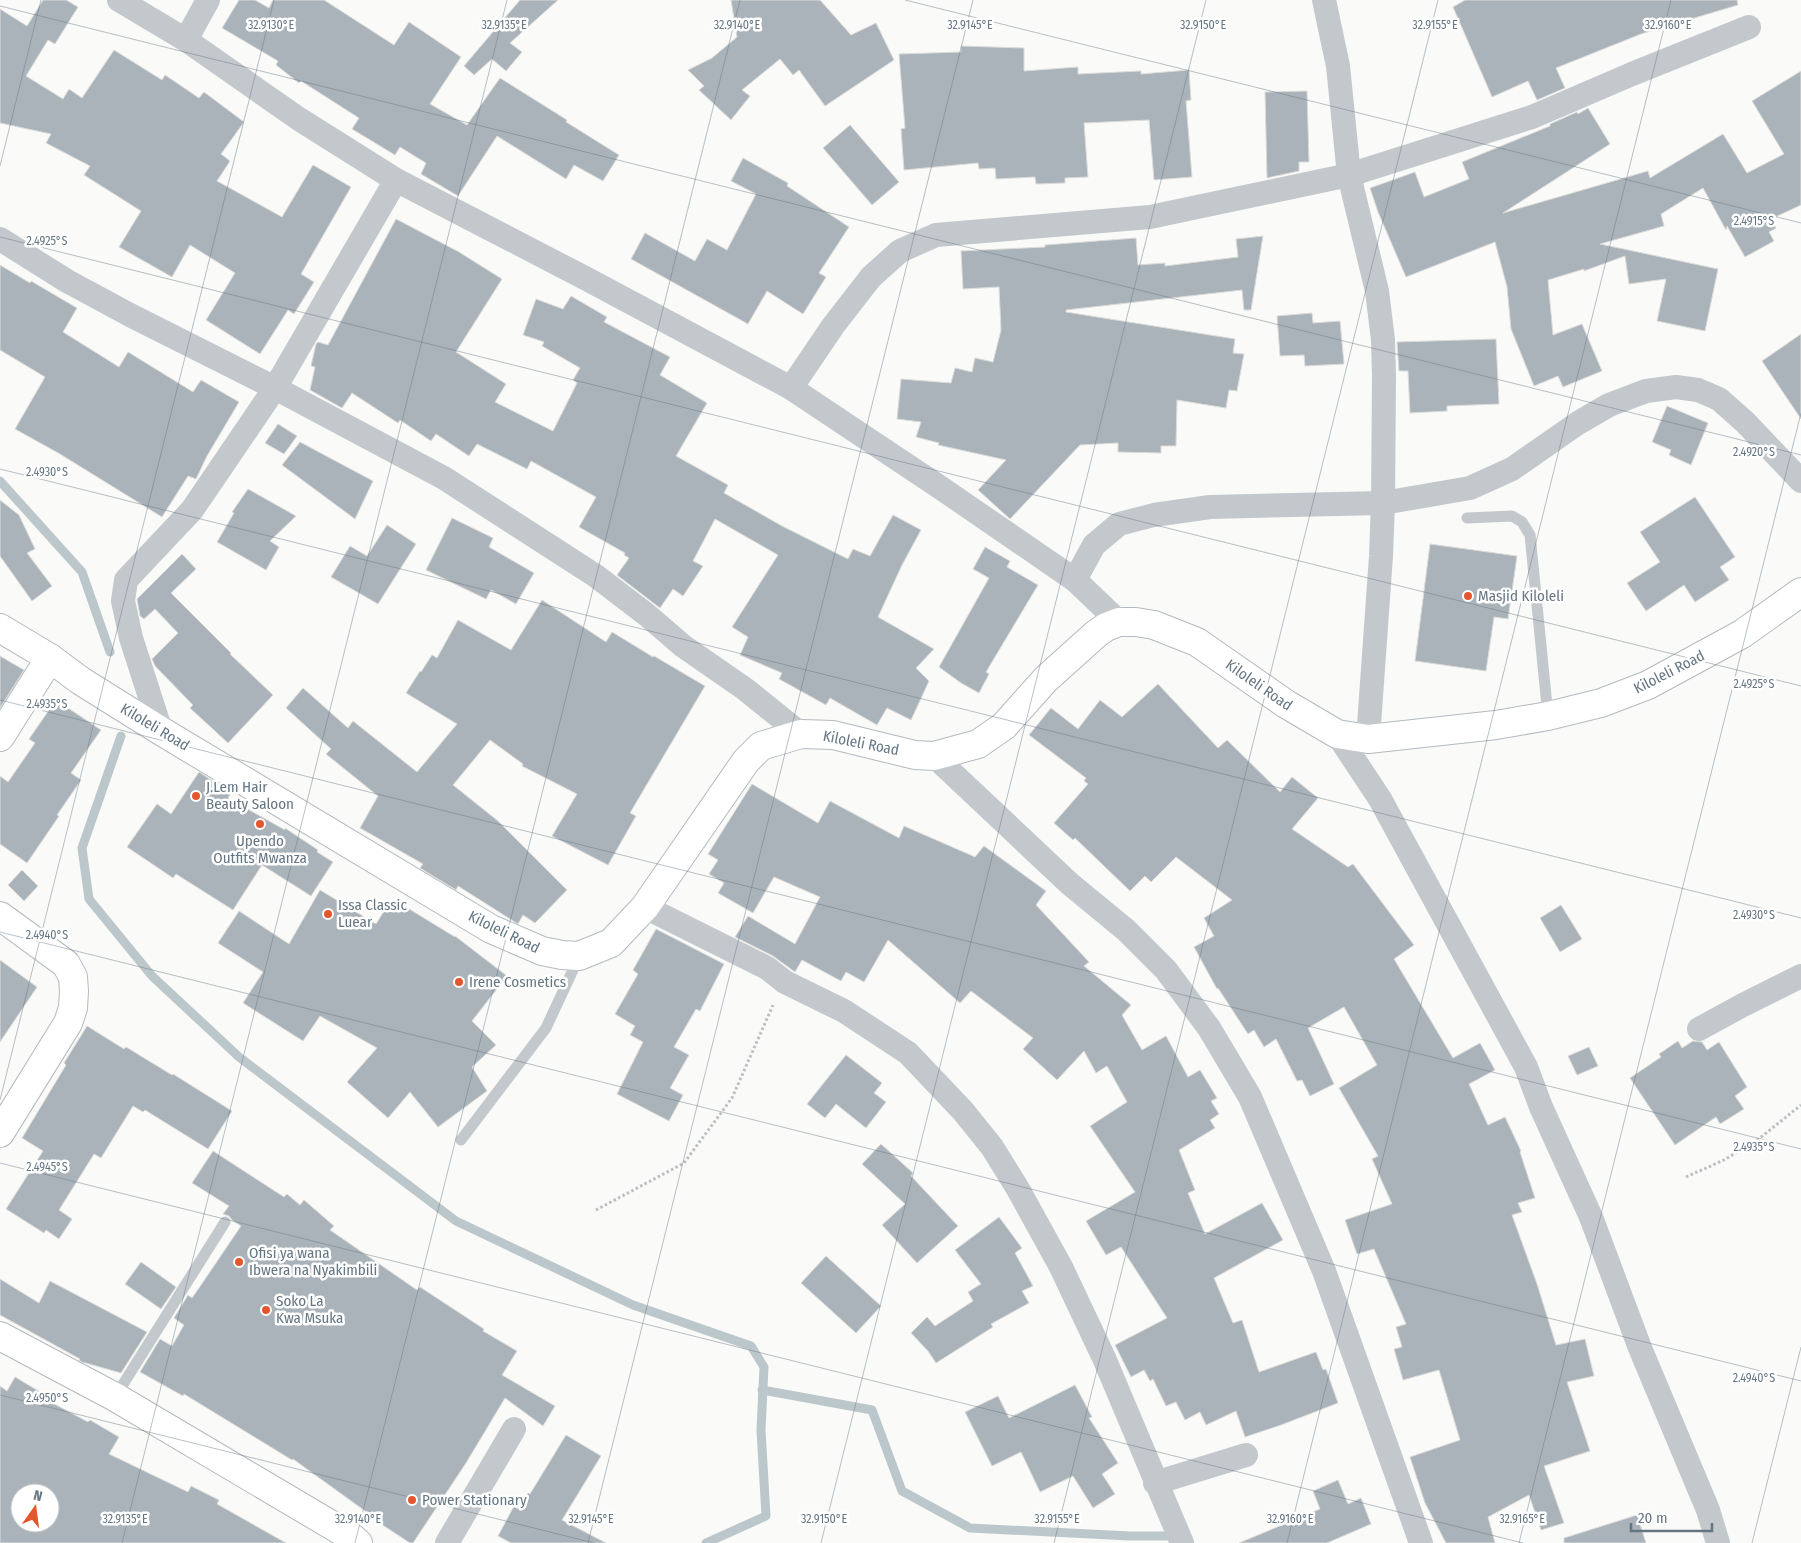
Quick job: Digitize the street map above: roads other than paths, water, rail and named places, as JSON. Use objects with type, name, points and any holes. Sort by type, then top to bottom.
[{"type":"main road","name":"Kiloleli Road","points":[[0,628],[50,658],[81,681],[161,731],[491,929],[542,951],[579,956],[611,942],[645,906],[746,761],[760,746],[802,734],[833,735],[916,754],[934,756],[978,744],[1004,726],[1046,679],[1096,634],[1106,627],[1119,622],[1154,625],[1197,642],[1315,723],[1337,734],[1368,739],[1496,725],[1548,716],[1601,703],[1648,685],[1742,634],[1801,592]]},
{"type":"main road","points":[[0,737],[50,658]]},
{"type":"main road","points":[[0,916],[66,964],[73,977],[74,991],[73,1008],[68,1023],[0,1133]]},
{"type":"main road","points":[[0,1336],[115,1397],[350,1536],[358,1543]]},
{"type":"street","points":[[119,0],[186,40],[299,119],[396,180],[791,388],[1075,580],[1119,622]]},
{"type":"street","points":[[186,40],[208,0]]},
{"type":"street","points":[[1324,0],[1338,66],[1349,175],[1377,291],[1382,340],[1384,376],[1383,503],[1368,739]]},
{"type":"street","points":[[791,388],[833,326],[872,277],[900,251],[936,235],[1150,217],[1349,175],[1532,118],[1632,74],[1749,28]]},
{"type":"street","points":[[161,731],[131,638],[123,600],[126,580],[192,510],[275,388],[396,180]]},
{"type":"street","points":[[0,239],[83,290],[275,388],[444,478],[596,576],[647,614],[683,646],[802,734]]},
{"type":"street","points":[[1075,580],[1094,545],[1119,524],[1146,517],[1210,507],[1383,503],[1470,488],[1512,468],[1608,405],[1646,391],[1676,387],[1698,390],[1719,399],[1745,422],[1801,481]]},
{"type":"street","points":[[1337,734],[1380,799],[1526,1068],[1591,1216],[1640,1348],[1708,1510],[1718,1543]]},
{"type":"street","points":[[934,756],[1070,884],[1126,930],[1166,970],[1209,1028],[1250,1097],[1324,1271],[1421,1543]]},
{"type":"street","points":[[645,906],[767,968],[785,982],[844,1011],[908,1053],[964,1111],[992,1147],[1018,1188],[1061,1267],[1104,1358],[1155,1483],[1182,1543]]},
{"type":"street","points":[[1699,1029],[1801,976]]},
{"type":"street","points":[[447,1543],[514,1429]]},
{"type":"street","points":[[1155,1483],[1246,1455]]},
{"type":"lane","points":[[1467,518],[1512,516],[1522,522],[1530,535],[1548,716]]},
{"type":"lane","points":[[461,1140],[546,1028],[579,956]]},
{"type":"lane","points":[[115,1397],[225,1222]]},
{"type":"waterway","points":[[0,481],[82,572],[110,652]]},
{"type":"waterway","points":[[121,736],[82,848],[89,899],[152,976],[239,1057],[456,1221],[633,1305],[751,1346],[764,1367],[761,1430],[766,1516],[706,1543]]},
{"type":"waterway","points":[[762,1390],[872,1410],[902,1491],[970,1528],[1130,1536],[1178,1536]]},
{"type":"place","name":"Masjid Kiloleli","points":[[1468,596]]},
{"type":"place","name":"J.Lem Hair Beauty Saloon","points":[[196,796]]},
{"type":"place","name":"Upendo Outfits Mwanza","points":[[260,824]]},
{"type":"place","name":"Issa Classic Luear","points":[[328,914]]},
{"type":"place","name":"Irene Cosmetics","points":[[459,982]]},
{"type":"place","name":"Ofisi ya wana Ibwera na Nyakimbili","points":[[239,1262]]},
{"type":"place","name":"Soko La Kwa Msuka","points":[[266,1310]]},
{"type":"place","name":"Power Stationary","points":[[412,1500]]}]
